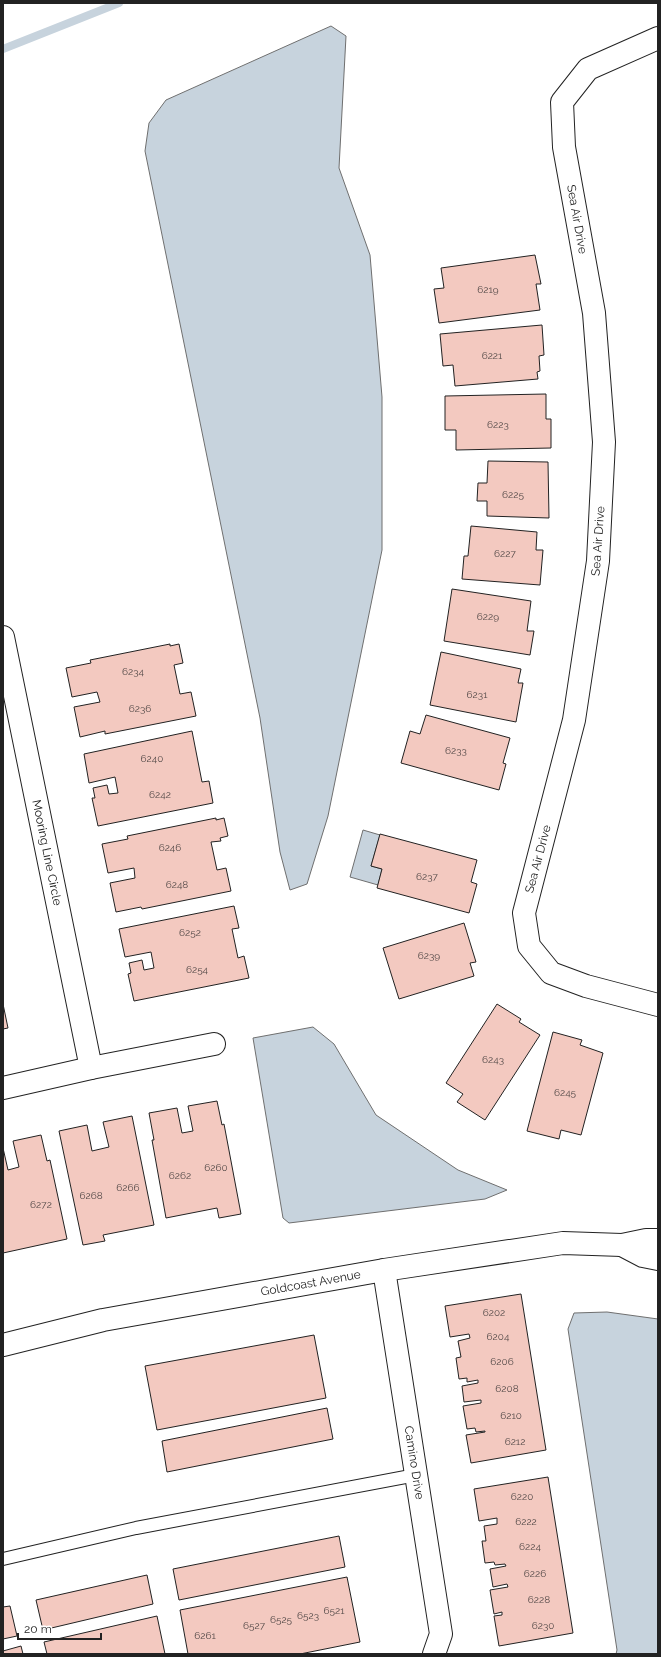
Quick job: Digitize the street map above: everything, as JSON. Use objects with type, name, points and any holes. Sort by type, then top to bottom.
[{"type":"street","name":"Sea Air Drive","points":[[658,38],[588,69],[562,102],[564,147],[594,312],[604,442],[598,561],[574,720],[524,913],[529,946],[551,973],[586,986],[658,1005]]},
{"type":"street","name":"Mooring Line Circle","points":[[3,638],[8,683],[91,1068]]},
{"type":"street","points":[[3,1088],[91,1068],[214,1044]]},
{"type":"street","name":"Goldcoast Avenue","points":[[3,1345],[103,1320],[384,1270],[563,1244],[622,1245],[646,1240],[658,1240]]},
{"type":"street","name":"Goldcoast Avenue","points":[[622,1245],[643,1256],[658,1259]]},
{"type":"street","name":"Camino Drive","points":[[384,1270],[441,1634],[434,1654]]},
{"type":"lane","points":[[3,1560],[136,1528],[416,1475]]},
{"type":"shaded area","points":[[331,26],[346,36],[339,168],[370,255],[382,397],[382,550],[328,816],[307,884],[290,890],[280,852],[260,718],[145,151],[149,123],[166,100]]},
{"type":"shaded area","points":[[363,830],[380,835],[371,866],[382,869],[378,885],[350,877]]},
{"type":"shaded area","points":[[313,1027],[334,1044],[376,1115],[458,1170],[507,1190],[485,1199],[289,1223],[283,1218],[253,1038]]},
{"type":"shaded area","points":[[607,1312],[658,1319],[658,1654],[616,1654],[617,1650],[568,1329],[574,1313]]},
{"type":"building","points":[[535,255],[541,284],[536,284],[540,310],[439,323],[434,289],[444,288],[441,268]]},
{"type":"building","points":[[542,325],[544,355],[539,356],[540,371],[537,372],[538,379],[455,386],[453,365],[443,366],[440,334]]},
{"type":"building","points":[[546,394],[546,419],[551,419],[551,448],[456,450],[456,430],[445,430],[445,396]]},
{"type":"building","points":[[488,461],[548,462],[549,518],[487,516],[487,501],[477,501],[478,483],[487,483]]},
{"type":"building","points":[[471,526],[537,532],[536,550],[543,550],[540,585],[462,579],[464,556],[468,556]]},
{"type":"building","points":[[452,589],[531,601],[527,631],[534,631],[530,655],[444,641]]},
{"type":"building","points":[[170,644],[170,646],[179,644],[183,663],[174,665],[180,694],[191,692],[196,716],[105,734],[105,731],[80,737],[74,707],[100,702],[97,692],[72,697],[66,668],[91,663],[90,660]]},
{"type":"building","points":[[441,652],[521,669],[518,683],[523,683],[516,722],[430,705]]},
{"type":"building","points":[[426,715],[510,738],[503,763],[506,764],[499,790],[401,763],[410,731],[420,734]]},
{"type":"building","points":[[192,731],[202,782],[209,781],[213,803],[98,826],[92,798],[95,798],[93,788],[107,785],[109,794],[118,793],[115,777],[89,783],[84,754]]},
{"type":"building","points":[[216,818],[216,820],[224,818],[228,836],[220,838],[221,841],[211,842],[217,870],[226,868],[231,891],[142,909],[141,907],[116,912],[110,883],[135,878],[134,868],[108,873],[102,844],[128,839],[127,836]]},
{"type":"building","points":[[380,834],[477,860],[471,882],[477,884],[469,913],[377,888],[382,869],[371,866]]},
{"type":"building","points":[[234,906],[239,928],[232,929],[238,958],[244,956],[249,978],[134,1001],[128,974],[131,973],[129,963],[142,960],[144,970],[154,968],[151,952],[125,957],[119,929]]},
{"type":"building","points":[[464,923],[476,962],[470,963],[474,976],[399,999],[383,948]]},
{"type":"building","points":[[3,1004],[8,1028],[3,1029]]},
{"type":"building","points":[[497,1004],[521,1019],[519,1022],[540,1035],[485,1120],[457,1102],[463,1094],[446,1083]]},
{"type":"building","points":[[553,1032],[582,1040],[580,1045],[603,1053],[581,1135],[561,1130],[559,1139],[527,1131]]},
{"type":"building","points":[[217,1101],[222,1125],[224,1124],[241,1214],[219,1218],[217,1208],[166,1218],[152,1140],[154,1140],[149,1113],[177,1108],[182,1133],[193,1131],[188,1106]]},
{"type":"building","points":[[132,1116],[154,1225],[103,1235],[105,1241],[83,1245],[59,1131],[87,1125],[92,1151],[109,1147],[103,1122]]},
{"type":"building","points":[[41,1135],[47,1161],[50,1160],[67,1239],[3,1253],[3,1148],[8,1170],[19,1167],[13,1141]]},
{"type":"building","points":[[521,1294],[546,1450],[471,1463],[466,1435],[485,1431],[476,1432],[475,1428],[467,1429],[463,1406],[481,1403],[481,1400],[464,1402],[462,1386],[478,1383],[478,1380],[467,1382],[467,1378],[459,1379],[456,1358],[461,1357],[458,1341],[470,1338],[469,1334],[450,1337],[445,1306]]},
{"type":"building","points":[[314,1335],[326,1398],[157,1430],[145,1366]]},
{"type":"building","points":[[327,1408],[333,1439],[167,1472],[162,1441]]},
{"type":"building","points":[[548,1477],[573,1633],[499,1646],[494,1616],[502,1615],[502,1612],[494,1614],[490,1590],[508,1587],[507,1584],[493,1587],[490,1569],[506,1566],[505,1564],[495,1565],[494,1562],[485,1563],[482,1541],[486,1541],[484,1526],[497,1524],[497,1518],[479,1521],[474,1489]]},
{"type":"building","points":[[339,1536],[345,1567],[179,1600],[173,1569]]},
{"type":"building","points":[[147,1575],[153,1604],[43,1630],[36,1600]]},
{"type":"building","points":[[347,1577],[360,1642],[300,1654],[188,1654],[180,1610]]},
{"type":"building","points":[[10,1606],[17,1636],[3,1639],[3,1607]]},
{"type":"building","points":[[157,1616],[165,1654],[47,1654],[44,1642]]},
{"type":"building","points":[[21,1646],[23,1654],[3,1654],[3,1651]]},
{"type":"waterway","points":[[3,49],[119,3]]}]
